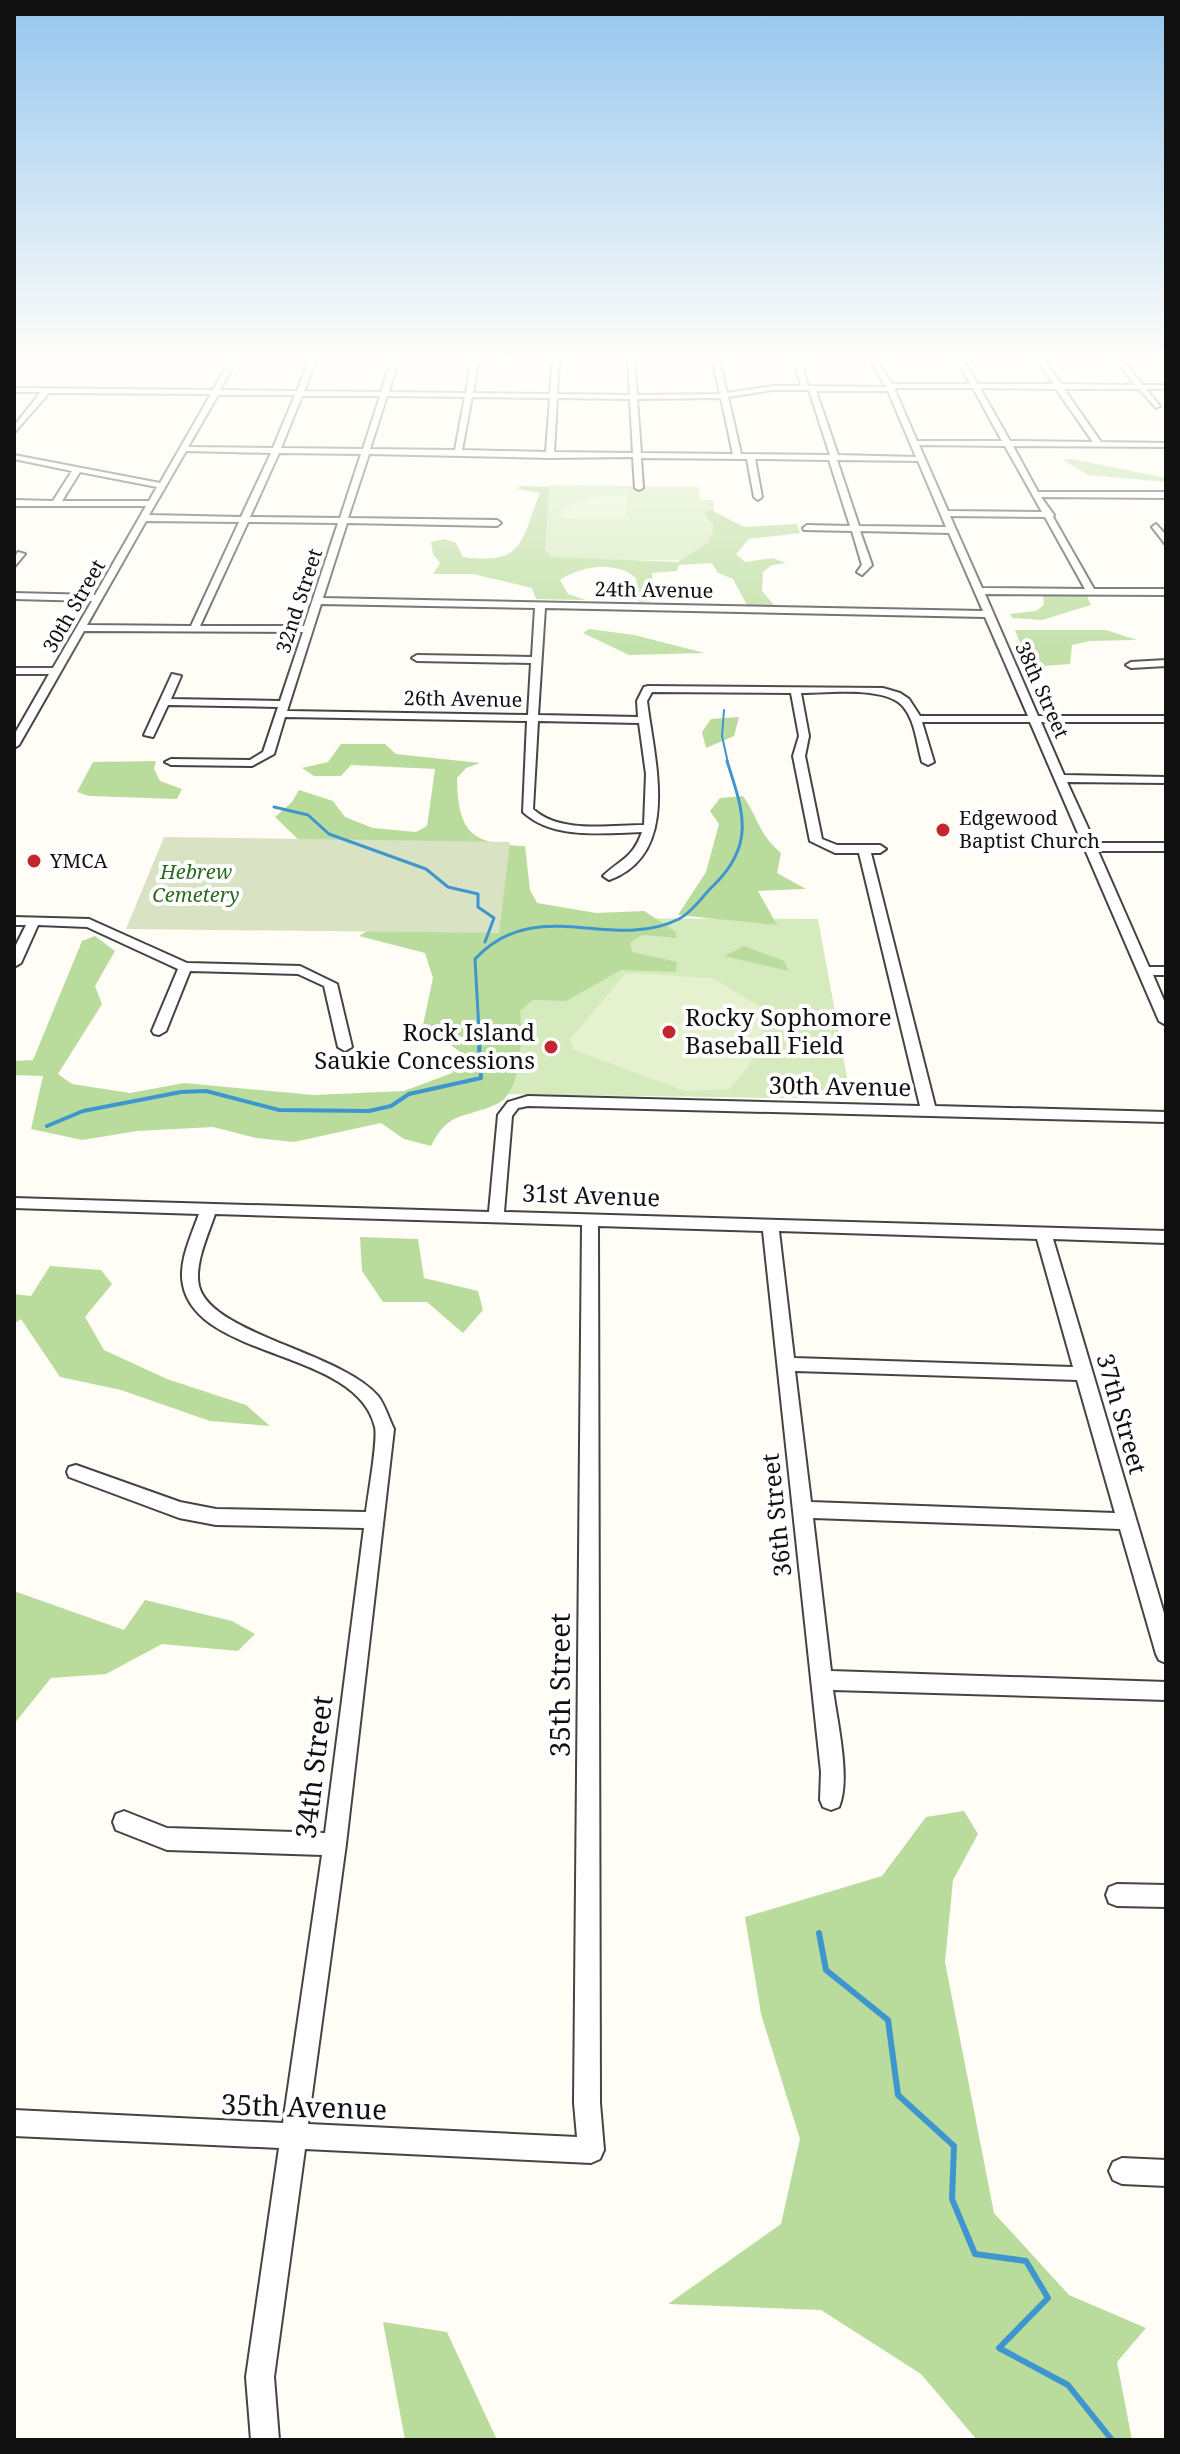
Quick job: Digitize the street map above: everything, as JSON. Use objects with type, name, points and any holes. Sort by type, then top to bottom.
[{"type":"street","points":[[56,503],[75,473]]},
{"type":"street","points":[[91,473],[163,486]]},
{"type":"street","name":"30th Street","points":[[14,745],[170,473]]},
{"type":"street","points":[[194,629],[266,473]]},
{"type":"street","name":"32nd Street","points":[[171,762],[261,761],[268,754],[359,473]]},
{"type":"street","points":[[638,473],[639,488]]},
{"type":"street","points":[[754,473],[758,497]]},
{"type":"street","points":[[838,473],[867,565],[862,572]]},
{"type":"street","name":"38th Street","points":[[927,473],[1166,1021]]},
{"type":"street","points":[[1025,473],[1091,592]]},
{"type":"street","points":[[1038,494],[1166,495]]},
{"type":"street","points":[[14,503],[152,504]]},
{"type":"street","points":[[944,513],[1050,515]]},
{"type":"street","points":[[144,518],[497,523]]},
{"type":"street","points":[[1156,527],[1166,542]]},
{"type":"street","points":[[807,528],[952,530]]},
{"type":"street","points":[[14,564],[21,554]]},
{"type":"street","points":[[979,591],[1166,592]]},
{"type":"street","points":[[14,596],[99,598]]},
{"type":"street","name":"24th Avenue","points":[[318,601],[989,614]]},
{"type":"street","points":[[540,605],[527,804],[534,818],[555,826],[651,828]]},
{"type":"street","points":[[82,628],[309,629]]},
{"type":"street","points":[[417,658],[537,660]]},
{"type":"street","points":[[1131,665],[1166,663]]},
{"type":"street","points":[[14,671],[57,671]]},
{"type":"street","points":[[149,735],[176,676]]},
{"type":"street","points":[[609,876],[627,869],[651,828],[654,803],[643,720],[643,695],[648,689],[874,690],[901,696],[908,701],[928,762]]},
{"type":"street","points":[[795,689],[804,736],[799,756],[816,841],[835,849],[880,849]]},
{"type":"street","name":"26th Avenue","points":[[165,702],[283,709],[643,720]]},
{"type":"street","points":[[914,719],[1166,719]]},
{"type":"street","points":[[1060,778],[1166,780]]},
{"type":"street","points":[[1090,847],[1166,847]]},
{"type":"street","points":[[864,849],[929,1111]]},
{"type":"street","points":[[14,921],[89,923],[185,967],[300,970],[316,975],[330,984],[345,1047]]},
{"type":"street","points":[[14,963],[34,921]]},
{"type":"street","points":[[159,1031],[185,967]]},
{"type":"street","points":[[1144,971],[1166,971]]},
{"type":"street","name":"30th Avenue","points":[[496,1217],[505,1115],[513,1105],[539,1100],[1166,1117]]},
{"type":"street","name":"31st Avenue","points":[[14,1203],[1166,1237]]},
{"type":"street","name":"34th Street","points":[[209,1209],[191,1274],[193,1294],[200,1304],[211,1315],[236,1329],[353,1381],[380,1411],[385,1444],[335,1844],[260,2377],[265,2440]]},
{"type":"street","name":"35th Street","points":[[590,1220],[587,2103],[591,2150]]},
{"type":"street","name":"36th Street","points":[[770,1225],[832,1772],[831,1800]]},
{"type":"street","name":"37th Street","points":[[1043,1233],[1166,1654]]},
{"type":"street","points":[[787,1364],[1084,1374]]},
{"type":"street","points":[[76,1472],[179,1510],[216,1517],[375,1520]]},
{"type":"street","points":[[802,1510],[1127,1521]]},
{"type":"street","points":[[822,1680],[1166,1691]]},
{"type":"street","points":[[124,1822],[167,1839],[335,1844]]},
{"type":"street","points":[[1117,1895],[1166,1896]]},
{"type":"street","name":"35th Avenue","points":[[14,2123],[591,2150]]},
{"type":"street","points":[[1122,2171],[1166,2173]]},
{"type":"green space","points":[[1084,473],[1139,473],[1166,478],[1166,482]]},
{"type":"green space","points":[[548,485],[699,487],[700,500],[714,500],[717,561],[541,559]]},
{"type":"green space","points":[[520,486],[549,487],[545,549],[551,557],[678,562],[709,542],[714,527],[704,512],[711,510],[744,527],[797,524],[800,533],[749,539],[736,554],[745,562],[773,558],[786,563],[772,565],[763,572],[762,591],[774,605],[747,605],[733,579],[718,573],[712,563],[679,565],[677,571],[652,573],[653,601],[639,602],[636,578],[628,572],[608,567],[588,568],[560,580],[568,594],[586,600],[536,599],[532,588],[473,574],[433,574],[440,563],[433,554],[431,542],[444,539],[456,543],[463,557],[483,559],[509,553],[517,546],[540,493],[517,489]]},
{"type":"green space","points":[[627,494],[626,517],[621,519],[560,518],[564,508],[589,498]]},
{"type":"green space","points":[[1043,596],[1087,596],[1091,605],[1042,620],[1012,618],[1010,614],[1036,611],[1044,605]]},
{"type":"green space","points":[[589,629],[634,635],[705,653],[629,655],[583,633]]},
{"type":"green space","points":[[1015,630],[1106,630],[1137,640],[1090,641],[1072,645],[1070,664],[1029,667]]},
{"type":"green space","points":[[739,717],[734,736],[706,748],[702,732],[711,719]]},
{"type":"green space","points":[[341,744],[385,744],[396,754],[480,763],[466,768],[457,778],[460,812],[471,832],[480,838],[525,846],[530,890],[537,903],[596,913],[644,911],[675,931],[677,938],[642,935],[630,943],[632,952],[677,962],[676,972],[621,970],[566,1001],[533,1000],[520,1011],[519,1062],[506,1098],[451,1121],[431,1146],[404,1139],[381,1123],[294,1142],[256,1138],[213,1127],[137,1131],[82,1140],[31,1129],[43,1076],[14,1075],[14,1061],[33,1060],[82,941],[95,936],[115,951],[95,986],[102,1004],[58,1074],[72,1084],[130,1093],[184,1083],[314,1095],[404,1091],[452,1073],[463,1054],[423,1025],[433,978],[425,953],[359,936],[370,929],[304,845],[275,817],[292,802],[299,790],[333,801],[345,817],[373,828],[416,832],[427,826],[435,769],[351,765],[341,776],[314,776],[302,768],[328,762]]},
{"type":"green space","points":[[156,761],[154,769],[160,781],[182,789],[177,799],[89,796],[77,792],[93,762]]},
{"type":"green space","points":[[743,796],[763,832],[781,853],[777,873],[806,889],[758,891],[777,925],[678,915],[706,872],[719,824],[710,811],[720,798]]},
{"type":"green space","name":"Hebrew Cemetery","points":[[164,837],[510,842],[499,933],[126,929]]},
{"type":"green space","points":[[500,918],[818,919],[851,1099],[485,1094]]},
{"type":"green space","points":[[744,946],[784,961],[789,971],[724,956]]},
{"type":"green space","name":"Rocky Sophomore Baseball Field","points":[[626,973],[712,978],[761,1007],[762,1030],[756,1052],[729,1089],[685,1091],[574,1050],[570,1039]]},
{"type":"green space","points":[[360,1237],[418,1239],[424,1278],[478,1291],[483,1310],[463,1333],[427,1302],[383,1302],[362,1271]]},
{"type":"green space","points":[[50,1266],[101,1270],[112,1284],[85,1317],[104,1350],[167,1379],[246,1405],[270,1426],[210,1421],[121,1390],[60,1377],[21,1319],[14,1324],[14,1294],[31,1296]]},
{"type":"green space","points":[[14,1591],[124,1630],[145,1600],[232,1621],[255,1634],[238,1651],[162,1644],[106,1674],[51,1678],[14,1724]]},
{"type":"green space","points":[[964,1811],[978,1834],[953,1880],[945,1962],[994,2213],[1069,2295],[1146,2328],[1117,2362],[1132,2440],[977,2440],[921,2374],[821,2310],[668,2304],[781,2224],[800,2139],[761,2014],[745,1917],[882,1876],[926,1817]]},
{"type":"green space","points":[[383,2322],[447,2332],[497,2440],[405,2440]]},
{"type":"waterway","points":[[724,710],[722,736],[728,763]]},
{"type":"waterway","points":[[480,1049],[475,959],[499,940],[523,930],[549,926],[627,930],[653,928],[684,916],[727,870],[741,841],[742,826],[738,796],[727,761]]},
{"type":"waterway","points":[[274,807],[308,815],[329,834],[426,869],[448,887],[478,894],[478,907],[494,918],[485,942]]},
{"type":"waterway","points":[[47,1126],[83,1111],[181,1092],[206,1091],[279,1110],[369,1111],[391,1106],[409,1094],[481,1078],[479,1047]]},
{"type":"waterway","points":[[819,1933],[826,1970],[888,2020],[898,2095],[954,2146],[952,2199],[975,2254],[1026,2261],[1048,2298],[999,2348],[1068,2385],[1112,2440]]},
{"type":"place","name":"Edgewood Baptist Church","points":[[943,830]]},
{"type":"place","name":"YMCA","points":[[34,861]]},
{"type":"place","name":"Rocky Sophomore Baseball Field","points":[[669,1032]]},
{"type":"place","name":"Rock Island Saukie Concessions","points":[[551,1047]]}]
